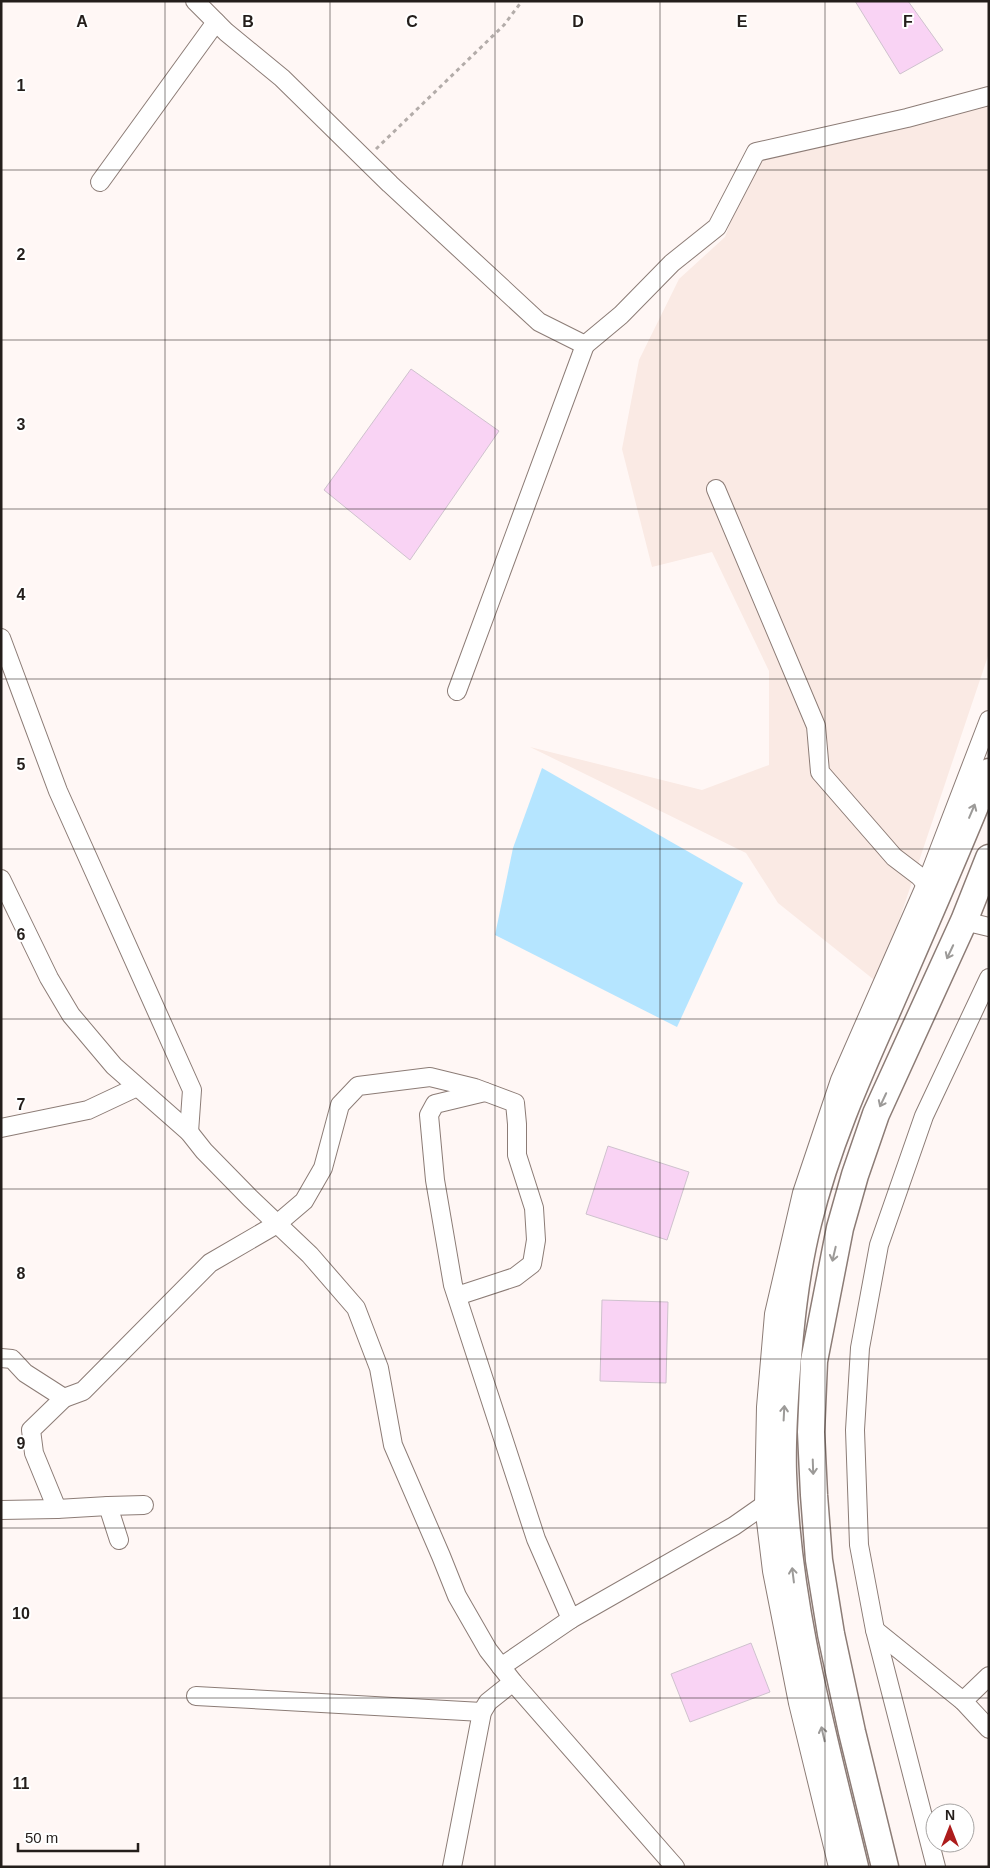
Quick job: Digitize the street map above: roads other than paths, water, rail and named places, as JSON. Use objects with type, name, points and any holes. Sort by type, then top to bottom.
[{"type":"highway","points":[[855,1867],[801,1630],[788,1538],[783,1472],[784,1418],[790,1332],[808,1223],[824,1168],[863,1063],[989,772]]},
{"type":"highway","points":[[885,1867],[839,1670],[819,1560],[811,1432],[814,1361],[832,1262],[855,1174],[876,1114],[977,924],[989,858]]},
{"type":"street","points":[[195,1],[216,22],[282,78],[365,160],[540,322],[585,345]]},
{"type":"street","points":[[100,182],[216,22]]},
{"type":"street","points":[[457,692],[585,345],[621,315],[672,262],[716,227],[756,152],[907,118],[989,96]]},
{"type":"street","points":[[716,489],[816,726],[820,772],[894,857],[926,884]]},
{"type":"street","points":[[1,638],[58,791],[192,1090],[189,1132]]},
{"type":"street","points":[[838,1867],[798,1703],[772,1571],[764,1505],[766,1407],[774,1314],[802,1193],[840,1080],[926,884],[989,720]]},
{"type":"street","points":[[1,879],[49,978],[72,1015],[114,1066],[189,1132],[204,1151],[310,1255],[356,1308],[379,1368],[393,1445],[431,1531],[456,1596],[488,1650],[513,1682],[675,1867]]},
{"type":"street","points":[[936,1867],[875,1630],[859,1545],[855,1430],[860,1348],[879,1245],[924,1116],[989,978]]},
{"type":"street","points":[[57,1509],[34,1453],[31,1430],[64,1398],[83,1391],[210,1263],[277,1224],[304,1201],[323,1168],[340,1105],[358,1086],[430,1077],[485,1092],[515,1103],[517,1155],[534,1208],[536,1240],[532,1264],[515,1277],[458,1296]]},
{"type":"street","points":[[1,1128],[88,1110],[137,1087]]},
{"type":"street","points":[[485,1092],[435,1104],[429,1115],[435,1180],[453,1285],[536,1539],[571,1619]]},
{"type":"street","points":[[1,1358],[12,1359],[25,1372],[64,1398]]},
{"type":"street","points":[[1,1510],[144,1505]]},
{"type":"street","points":[[501,1667],[571,1619],[734,1526],[764,1505]]},
{"type":"street","points":[[108,1506],[119,1540]]},
{"type":"street","points":[[875,1630],[963,1701],[989,1729]]},
{"type":"street","points":[[963,1701],[989,1676]]},
{"type":"street","points":[[452,1867],[482,1712],[488,1702],[513,1682]]},
{"type":"street","points":[[196,1696],[482,1712]]},
{"type":"water","points":[[542,768],[743,883],[677,1027],[495,935],[513,848]]}]
